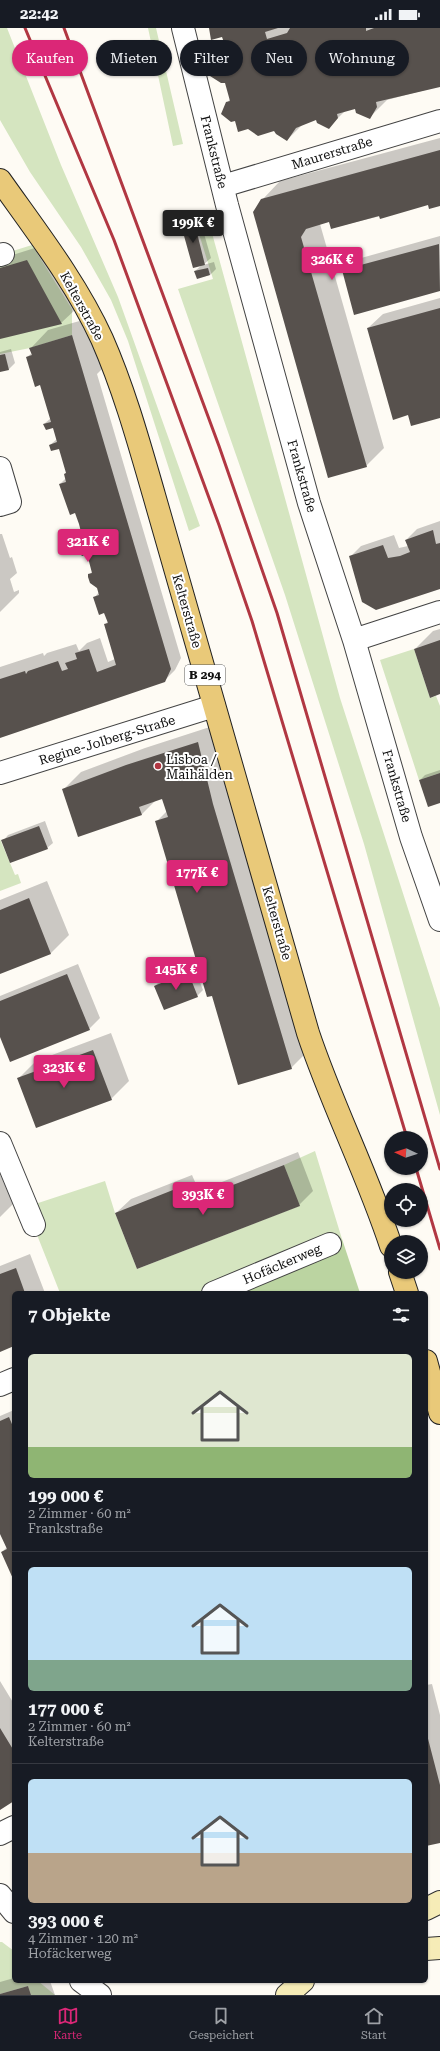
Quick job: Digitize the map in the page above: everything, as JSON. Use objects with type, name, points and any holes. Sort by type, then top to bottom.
[{"type":"main road","name":"Kelterstraße","points":[[0,180],[72,283],[101,339],[134,426],[308,1033],[320,1069],[364,1170],[387,1235]]},
{"type":"main road","points":[[402,1279],[406,1291]]},
{"type":"main road","points":[[428,1368],[440,1413]]},
{"type":"main road","points":[[428,1908],[440,1902]]},
{"type":"main road","points":[[428,1949],[440,1948]]},
{"type":"main road","points":[[287,1995],[301,1983]]},
{"type":"street","name":"Frankstraße","points":[[183,28],[223,186],[307,495],[354,640],[411,837],[440,920]]},
{"type":"street","name":"Maurerstraße","points":[[223,186],[440,121]]},
{"type":"street","points":[[0,468],[10,502],[0,504]]},
{"type":"street","points":[[354,640],[440,612]]},
{"type":"street","name":"Regine-Jolberg-Straße","points":[[0,773],[214,706]]},
{"type":"street","points":[[0,1143],[34,1225]]},
{"type":"street","name":"Hofäckerweg","points":[[218,1291],[330,1244]]},
{"type":"street","points":[[0,1385],[12,1380]]},
{"type":"street","points":[[0,1834],[12,1828]]},
{"type":"street","points":[[0,1895],[12,1910]]},
{"type":"street","points":[[84,1983],[100,1995]]},
{"type":"green space","points":[[0,28],[7,28],[12,41],[12,76],[26,76],[61,165],[118,297],[200,526],[189,531],[128,341],[111,300],[81,247],[30,172],[0,120]]},
{"type":"green space","points":[[148,28],[156,28],[159,40],[151,40]]},
{"type":"green space","points":[[158,76],[167,76],[183,144],[173,146]]},
{"type":"green space","points":[[207,215],[340,698],[440,1008],[440,1115],[364,844],[285,595],[178,289],[213,279],[195,221]]},
{"type":"green space","points":[[32,245],[72,309],[72,335],[30,348],[0,354],[0,255]]},
{"type":"green space","points":[[414,649],[430,698],[436,696],[440,706],[440,773],[419,780],[380,660]]},
{"type":"green space","points":[[0,839],[15,875],[18,874],[21,883],[0,891]]},
{"type":"green space","points":[[315,1151],[342,1239],[218,1291],[59,1291],[26,1207],[105,1181],[115,1213],[137,1269],[299,1206],[284,1165]]},
{"type":"green space","points":[[342,1239],[359,1291],[218,1291]]},
{"type":"green space","points":[[0,1942],[2,1942],[12,1950],[12,1983],[40,1983],[55,1995],[31,1995],[28,1986],[0,1994]]},
{"type":"building","points":[[209,28],[278,28],[265,32],[267,39],[287,33],[290,28],[366,28],[366,31],[374,28],[440,28],[440,87],[376,102],[377,107],[370,119],[356,113],[355,109],[337,114],[338,118],[329,129],[317,123],[316,120],[296,128],[287,141],[274,131],[258,136],[248,129],[238,132],[235,121],[231,122],[221,114],[226,102],[230,101],[225,83],[221,83],[210,76],[243,76],[243,40],[223,40],[222,37],[211,40]]},
{"type":"building","points":[[440,150],[440,206],[429,209],[428,205],[380,219],[379,216],[331,229],[329,222],[306,229],[301,237],[367,467],[328,478],[253,212],[261,199]]},
{"type":"building","points":[[194,221],[205,265],[193,268],[181,225]]},
{"type":"building","points":[[439,244],[440,291],[354,315],[342,270]]},
{"type":"building","points":[[27,260],[62,324],[0,339],[0,268]]},
{"type":"building","points":[[208,268],[210,275],[197,279],[194,271]]},
{"type":"building","points":[[440,308],[440,418],[411,426],[408,415],[393,420],[367,328]]},
{"type":"building","points":[[72,335],[171,669],[165,682],[0,738],[0,679],[25,671],[26,674],[28,671],[58,661],[62,671],[68,669],[65,663],[77,659],[75,653],[89,649],[97,672],[116,665],[104,624],[108,623],[104,613],[99,615],[93,597],[99,595],[97,588],[90,583],[88,577],[88,574],[92,573],[87,554],[82,556],[79,552],[75,539],[75,534],[81,532],[79,524],[75,513],[70,515],[59,484],[66,482],[64,474],[66,473],[59,449],[51,451],[49,445],[57,442],[53,428],[46,430],[43,424],[51,422],[40,385],[35,387],[26,357],[32,355],[29,348]]},
{"type":"building","points":[[5,354],[9,370],[0,372],[0,355]]},
{"type":"building","points":[[433,530],[436,544],[440,543],[440,589],[376,610],[362,602],[349,556],[383,545],[388,558],[400,556],[410,552],[405,540]]},
{"type":"building","points":[[440,640],[440,694],[430,698],[414,649]]},
{"type":"building","points":[[198,742],[213,804],[292,1069],[238,1085],[212,996],[207,997],[155,821],[168,817],[162,799],[139,807],[142,815],[78,837],[62,789],[126,765]]},
{"type":"building","points":[[440,773],[440,803],[428,807],[419,780]]},
{"type":"building","points":[[39,826],[48,849],[10,863],[1,840]]},
{"type":"building","points":[[29,898],[51,954],[0,974],[0,910]]},
{"type":"building","points":[[188,972],[198,997],[164,1010],[154,986]]},
{"type":"building","points":[[67,974],[90,1030],[10,1062],[0,1037],[0,1001]]},
{"type":"building","points":[[93,1050],[112,1100],[36,1128],[17,1078]]},
{"type":"building","points":[[284,1165],[300,1206],[137,1269],[115,1213],[178,1188],[184,1204]]},
{"type":"building","points":[[16,1268],[24,1291],[12,1291],[12,1347],[0,1352],[0,1274]]},
{"type":"building","points":[[9,1417],[12,1424],[12,1577],[1,1552],[7,1549],[0,1534],[0,1421]]},
{"type":"building","points":[[0,1728],[12,1748],[12,1802],[0,1810]]},
{"type":"building","points":[[428,1739],[440,1785],[440,1843],[428,1846]]},
{"type":"building","points":[[28,1986],[31,1995],[0,1995],[0,1994]]},
{"type":"railway","points":[[25,28],[114,240],[219,525],[252,621],[405,1131]]},
{"type":"railway","points":[[64,28],[219,446],[277,613],[440,1169]]},
{"type":"railway","points":[[418,1175],[440,1249]]},
{"type":"place","name":"Lisboa / Maihälden","points":[[158,766]]}]
